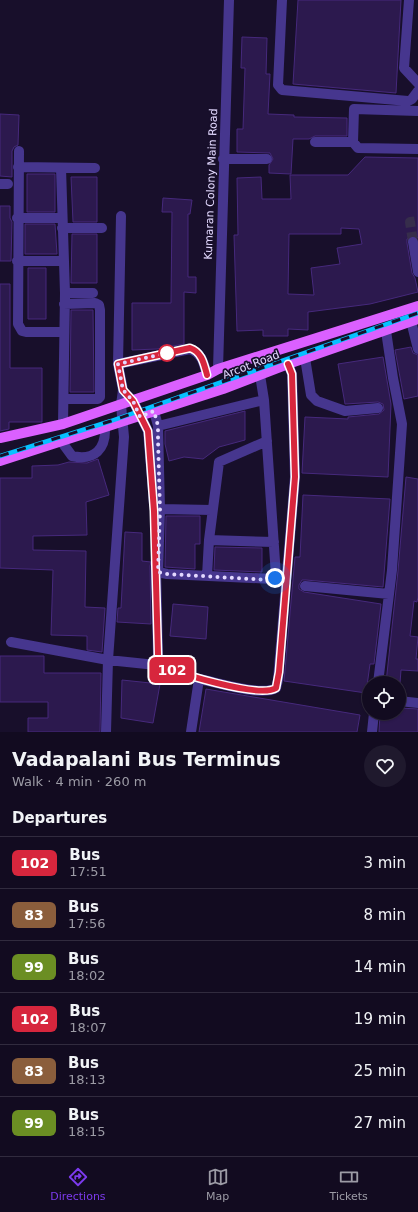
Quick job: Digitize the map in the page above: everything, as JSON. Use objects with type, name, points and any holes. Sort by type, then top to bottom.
[{"type":"main road","name":"Arcot Road","points":[[0,438],[63,424],[207,375],[218,369],[418,306]]},
{"type":"main road","name":"Arcot Road","points":[[0,461],[140,417],[414,320]]},
{"type":"street","name":"Kumaran Colony Main Road","points":[[218,369],[223,159],[229,0]]},
{"type":"street","points":[[282,0],[278,85],[282,90],[408,100],[412,99],[418,92]]},
{"type":"street","points":[[409,0],[404,68],[418,83]]},
{"type":"street","points":[[418,111],[354,109],[353,142],[358,148],[418,149]]},
{"type":"street","points":[[315,142],[353,142]]},
{"type":"street","points":[[19,151],[17,218],[19,328],[26,332],[63,332]]},
{"type":"street","points":[[223,159],[267,159]]},
{"type":"street","points":[[18,167],[95,168]]},
{"type":"street","points":[[61,168],[65,293],[63,332],[63,424]]},
{"type":"street","points":[[106,732],[108,660],[124,437],[124,422],[121,404],[123,390],[118,364],[121,216]]},
{"type":"street","points":[[17,218],[62,218]]},
{"type":"street","points":[[62,228],[102,228]]},
{"type":"street","points":[[413,242],[418,272]]},
{"type":"street","points":[[17,261],[64,261]]},
{"type":"street","points":[[65,293],[93,293]]},
{"type":"street","points":[[64,304],[95,303],[99,305],[100,310],[100,397],[98,399],[64,399]]},
{"type":"street","points":[[414,320],[418,349]]},
{"type":"street","points":[[379,676],[389,594],[399,491],[402,424],[386,330]]},
{"type":"street","points":[[118,364],[190,348],[195,350],[202,357],[207,375]]},
{"type":"street","points":[[305,358],[312,395],[317,400],[345,411],[378,408]]},
{"type":"street","points":[[11,642],[108,660],[156,665],[199,679],[242,688],[270,691],[276,688],[278,680],[295,477],[292,374],[288,364]]},
{"type":"street","points":[[154,411],[158,426],[160,509],[158,572],[167,574],[273,579],[276,576],[274,542],[264,400],[260,375]]},
{"type":"street","points":[[123,390],[133,401],[148,431],[154,511],[158,655],[156,665]]},
{"type":"street","points":[[158,426],[264,400]]},
{"type":"street","points":[[61,441],[72,456],[87,457],[101,449],[104,444],[105,427]]},
{"type":"street","points":[[207,576],[209,540],[218,462],[267,441]]},
{"type":"street","points":[[160,509],[212,510]]},
{"type":"street","points":[[209,540],[274,542]]},
{"type":"street","points":[[305,586],[389,594]]},
{"type":"street","points":[[191,732],[199,679]]},
{"type":"street","points":[[406,702],[418,703]]},
{"type":"street","points":[[372,732],[373,720]]},
{"type":"building","points":[[298,0],[401,0],[396,93],[293,84]]},
{"type":"building","points":[[242,37],[267,38],[266,74],[270,74],[268,114],[294,115],[294,117],[347,118],[347,136],[315,136],[309,139],[293,139],[291,174],[269,173],[269,165],[273,159],[270,153],[237,152],[237,129],[243,129],[245,68],[241,68]]},
{"type":"building","points":[[0,114],[19,115],[18,145],[14,147],[12,151],[12,177],[0,176]]},
{"type":"building","points":[[365,157],[418,158],[418,238],[412,236],[407,239],[407,243],[412,273],[415,278],[418,292],[370,304],[308,312],[308,330],[288,329],[288,336],[263,336],[263,330],[237,331],[234,235],[238,235],[237,178],[261,177],[262,199],[291,199],[290,175],[348,175]],"holes":[[[341,228],[359,229],[362,244],[337,248],[340,264],[311,268],[314,295],[288,294],[289,234],[341,234]]]},
{"type":"building","points":[[27,174],[55,174],[55,212],[27,212]]},
{"type":"building","points":[[71,177],[97,177],[97,222],[73,222]]},
{"type":"building","points":[[163,198],[192,200],[190,214],[188,214],[188,277],[196,277],[196,293],[184,292],[184,344],[157,349],[132,350],[132,303],[171,303],[172,212],[162,212]]},
{"type":"building","points":[[0,206],[10,206],[10,218],[12,222],[11,261],[0,261]]},
{"type":"building","points":[[25,224],[55,224],[57,254],[25,254]]},
{"type":"building","points":[[72,234],[97,234],[97,283],[71,283]]},
{"type":"building","points":[[28,268],[46,268],[46,319],[28,319]]},
{"type":"building","points":[[0,284],[10,284],[10,368],[42,368],[42,422],[9,422],[9,429],[0,431]]},
{"type":"building","points":[[71,310],[93,310],[94,392],[70,392]]},
{"type":"building","points":[[411,347],[413,353],[418,355],[418,396],[404,399],[395,350]]},
{"type":"building","points":[[383,357],[391,404],[388,477],[302,473],[305,417],[348,419],[348,417],[379,414],[384,410],[383,404],[378,402],[345,404],[338,364]]},
{"type":"building","points":[[245,411],[245,440],[219,447],[203,459],[184,457],[169,461],[165,444],[165,431]]},
{"type":"building","points":[[98,459],[109,495],[86,502],[87,535],[33,536],[33,550],[86,551],[85,607],[105,608],[102,652],[87,650],[87,636],[51,635],[53,570],[0,568],[0,478],[32,478],[32,466],[58,465],[69,462],[87,463]]},
{"type":"building","points":[[406,477],[418,479],[418,597],[417,602],[414,601],[410,636],[418,637],[416,659],[418,659],[418,671],[401,670],[401,676],[387,676]]},
{"type":"building","points":[[303,495],[390,499],[383,587],[306,580],[302,580],[299,585],[299,589],[304,592],[381,604],[374,664],[370,664],[368,676],[362,676],[362,692],[284,681],[295,557],[300,557]]},
{"type":"building","points":[[166,516],[200,516],[200,544],[195,544],[195,569],[165,567]]},
{"type":"building","points":[[125,532],[142,533],[142,561],[151,562],[151,624],[117,622],[118,608],[121,608]]},
{"type":"building","points":[[215,547],[262,548],[262,572],[214,570]]},
{"type":"building","points":[[173,604],[208,607],[206,639],[170,636]]},
{"type":"building","points":[[0,656],[44,656],[44,673],[101,673],[100,732],[28,732],[28,718],[48,718],[48,702],[0,702]]},
{"type":"building","points":[[122,680],[160,684],[153,723],[121,718]]},
{"type":"building","points":[[206,689],[360,715],[357,732],[199,732]]},
{"type":"building","points":[[406,708],[418,709],[418,732],[379,732],[380,720],[406,720]]},
{"type":"tunnel","points":[[413,242],[410,222],[418,221]]},
{"type":"railway","points":[[0,456],[111,421],[418,313]]},
{"type":"bus line","name":"102","points":[[207,375],[202,357],[195,350],[190,348],[118,364],[123,390],[133,401],[148,431],[154,511],[158,655],[156,665],[199,679],[242,688],[270,691],[276,688],[279,672],[295,477],[292,374],[288,364]]},
{"type":"route","points":[[167,353],[118,364],[123,390],[133,401],[140,417],[154,411],[158,426],[160,509],[158,572],[167,574],[269,580],[275,578]]}]
